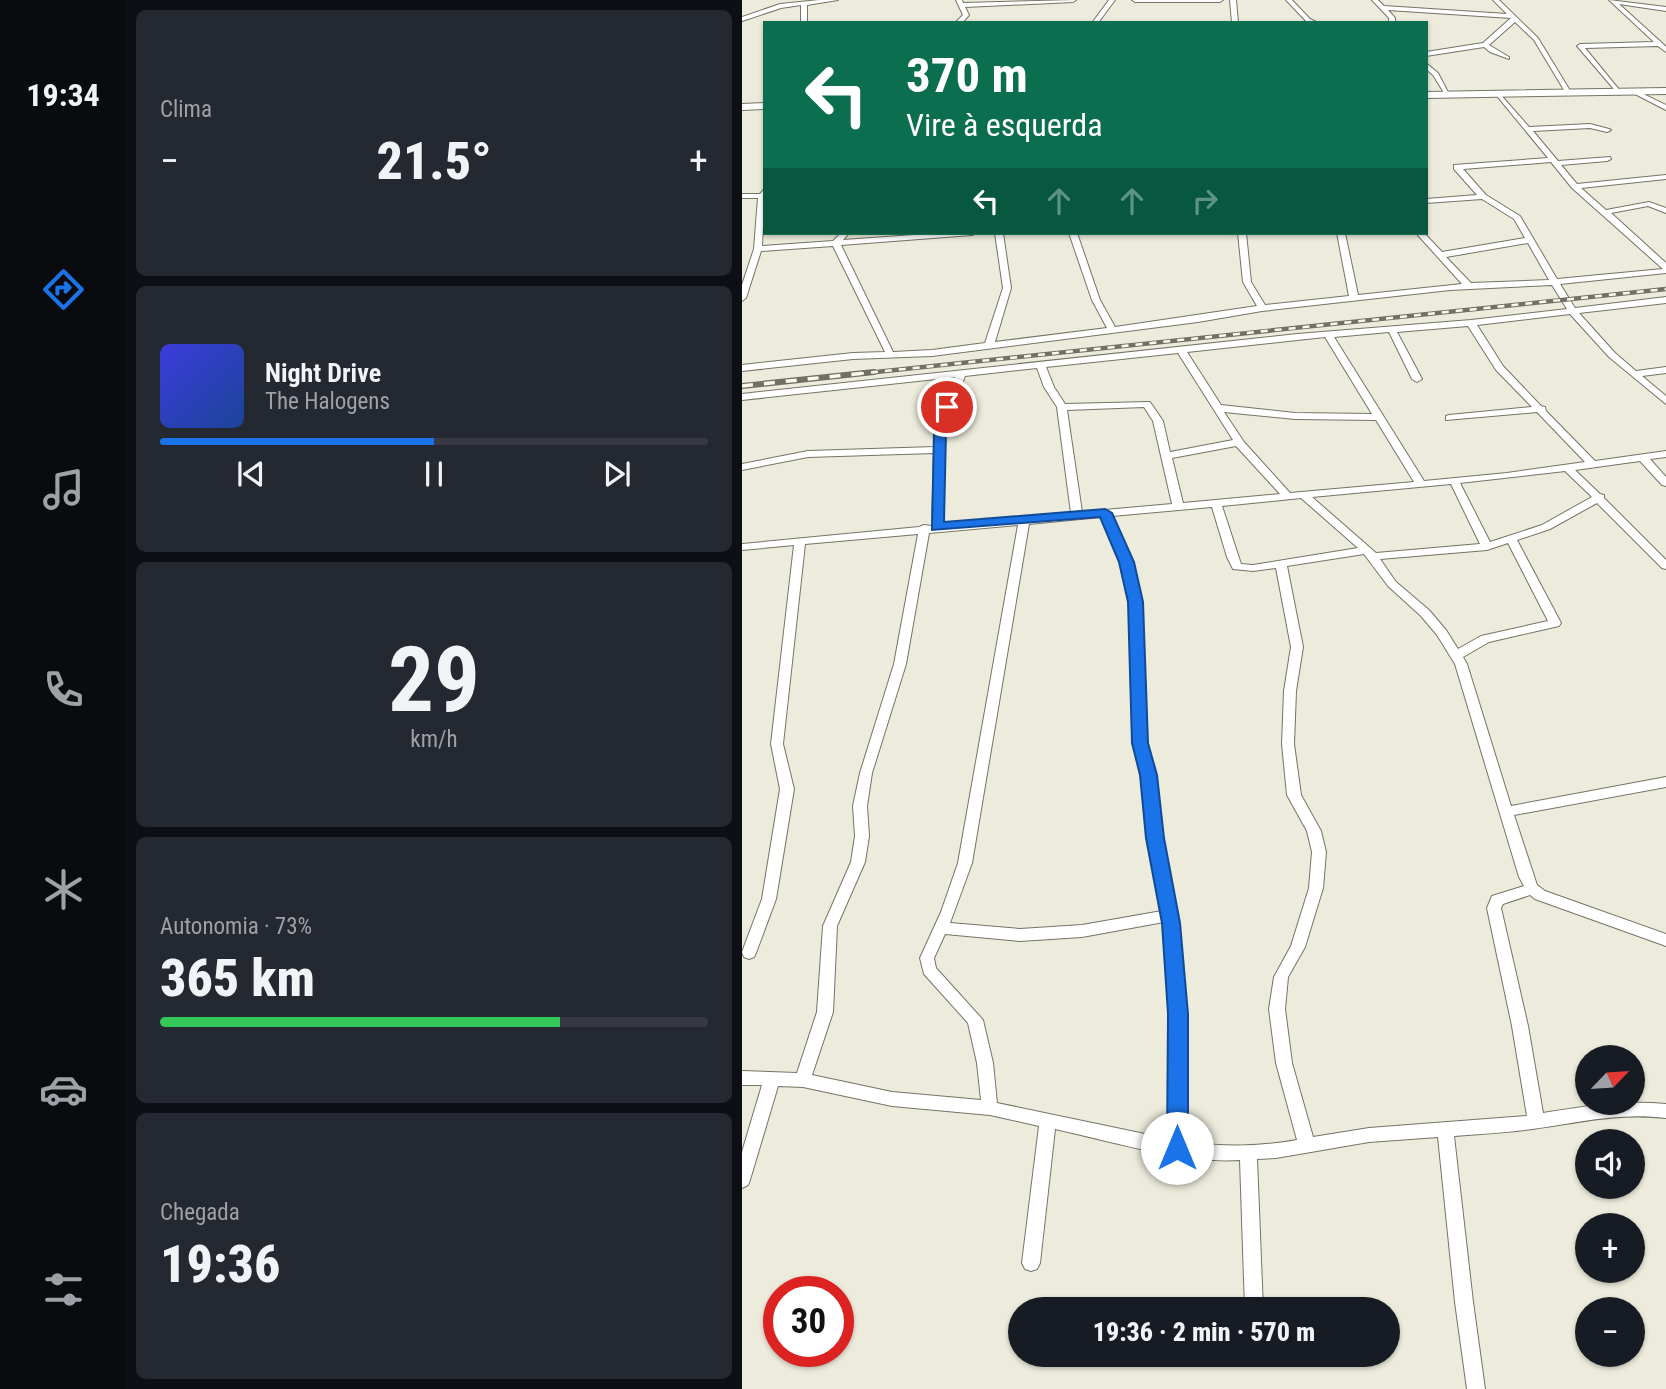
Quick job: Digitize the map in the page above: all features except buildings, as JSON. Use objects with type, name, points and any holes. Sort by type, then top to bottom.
[{"type":"street","points":[[742,19],[780,6],[835,0]]},
{"type":"street","points":[[961,21],[966,15],[960,2],[1073,0]]},
{"type":"street","points":[[1096,21],[1112,0]]},
{"type":"street","points":[[1135,0],[1220,0]]},
{"type":"street","points":[[1233,0],[1235,21]]},
{"type":"street","points":[[1289,0],[1310,21]]},
{"type":"street","points":[[1375,0],[1385,8],[1392,21]]},
{"type":"street","points":[[1496,0],[1536,39],[1569,94]]},
{"type":"street","points":[[1611,0],[1666,9]]},
{"type":"street","points":[[1611,0],[1666,50]]},
{"type":"street","points":[[804,3],[804,21]]},
{"type":"street","points":[[1385,8],[1512,18]]},
{"type":"street","points":[[1428,54],[1485,44],[1512,18]]},
{"type":"street","points":[[1485,44],[1492,51],[1507,58]]},
{"type":"street","points":[[1619,93],[1580,47],[1660,44]]},
{"type":"street","points":[[1428,67],[1436,74],[1448,95]]},
{"type":"street","points":[[1635,92],[1666,108]]},
{"type":"street","points":[[1428,95],[1666,92]]},
{"type":"street","points":[[1499,94],[1575,186],[1666,269]]},
{"type":"street","points":[[742,107],[763,106]]},
{"type":"street","points":[[1527,130],[1590,126],[1607,130]]},
{"type":"street","points":[[1607,159],[1458,167],[1483,197],[1512,214],[1572,311],[1612,355],[1666,401]]},
{"type":"street","points":[[1575,186],[1666,177]]},
{"type":"street","points":[[742,196],[763,193],[758,249],[742,298]]},
{"type":"street","points":[[1428,201],[1483,197]]},
{"type":"street","points":[[1606,212],[1649,204],[1666,211]]},
{"type":"street","points":[[836,243],[843,235]]},
{"type":"street","points":[[758,249],[945,235]]},
{"type":"street","points":[[989,346],[1007,288],[999,235]]},
{"type":"street","points":[[1074,235],[1096,300],[1112,330]]},
{"type":"street","points":[[1242,235],[1247,282],[1262,307]]},
{"type":"street","points":[[1341,235],[1354,298]]},
{"type":"street","points":[[1422,235],[1469,286]]},
{"type":"street","points":[[1442,255],[1529,240]]},
{"type":"street","points":[[836,243],[890,354]]},
{"type":"street","points":[[742,368],[890,354],[932,353],[1262,307],[1469,286],[1556,282],[1666,269]]},
{"type":"street","points":[[742,397],[1328,335],[1471,323],[1666,300]]},
{"type":"street","points":[[1471,323],[1499,368],[1542,409],[1591,463]]},
{"type":"street","points":[[1392,330],[1417,379]]},
{"type":"street","points":[[1328,335],[1421,484]]},
{"type":"street","points":[[1181,350],[1239,442],[1288,497]]},
{"type":"street","points":[[1041,366],[1049,387],[1062,407],[1077,515]]},
{"type":"street","points":[[1635,374],[1666,370]]},
{"type":"street","points":[[803,1080],[825,1012],[830,926],[858,862],[862,836],[860,806],[866,773],[900,664],[931,528],[940,431],[961,374]]},
{"type":"street","points":[[1062,407],[1146,403],[1158,421],[1178,506]]},
{"type":"street","points":[[1218,408],[1295,416],[1379,417]]},
{"type":"street","points":[[1449,418],[1542,409]]},
{"type":"street","points":[[1166,456],[1239,442]]},
{"type":"street","points":[[742,467],[808,454],[939,450]]},
{"type":"street","points":[[742,547],[1024,519],[1305,496],[1454,481],[1666,454]]},
{"type":"street","points":[[1642,457],[1666,483]]},
{"type":"street","points":[[1567,467],[1666,565]]},
{"type":"street","points":[[1454,481],[1487,547]]},
{"type":"street","points":[[1305,496],[1370,553],[1392,584],[1432,621],[1461,664],[1525,877],[1532,889],[1552,900],[1665,941]]},
{"type":"street","points":[[1216,504],[1227,534],[1233,562],[1237,567],[1370,553],[1487,547],[1555,523],[1600,497]]},
{"type":"street","points":[[1105,513],[1126,562],[1136,602],[1140,743],[1149,775],[1155,838],[1170,915],[1178,1014],[1177,1148]]},
{"type":"street","points":[[990,1108],[985,1063],[975,1020],[929,970],[927,964],[965,863],[1024,519]]},
{"type":"street","points":[[1455,656],[1485,639],[1555,623],[1511,539]]},
{"type":"street","points":[[748,953],[769,899],[787,789],[777,744],[800,542]]},
{"type":"street","points":[[1281,563],[1297,647],[1290,691],[1289,744],[1294,795],[1314,831],[1319,852],[1316,888],[1298,947],[1281,977],[1278,1009],[1284,1063],[1307,1145]]},
{"type":"street","points":[[1507,812],[1666,782]]},
{"type":"street","points":[[1532,889],[1497,900],[1494,908],[1518,1015],[1536,1121]]},
{"type":"street","points":[[941,928],[1020,935],[1082,931],[1170,915]]},
{"type":"street","points":[[742,1078],[803,1080],[892,1099],[990,1108],[1177,1148],[1225,1154],[1369,1135],[1536,1121],[1583,1113],[1639,1108],[1666,1111]]},
{"type":"street","points":[[742,1180],[772,1079]]},
{"type":"street","points":[[1031,1263],[1048,1120]]},
{"type":"street","points":[[1445,1130],[1476,1389]]},
{"type":"street","points":[[1248,1153],[1254,1297]]},
{"type":"railway","points":[[857,374],[1666,289]]},
{"type":"railway","points":[[742,386],[874,372]]},
{"type":"route","points":[[947,407],[940,431],[937,527],[1105,513],[1126,562],[1136,602],[1139,639],[1140,743],[1149,775],[1155,838],[1171,923],[1178,1014],[1177,1148]]}]
